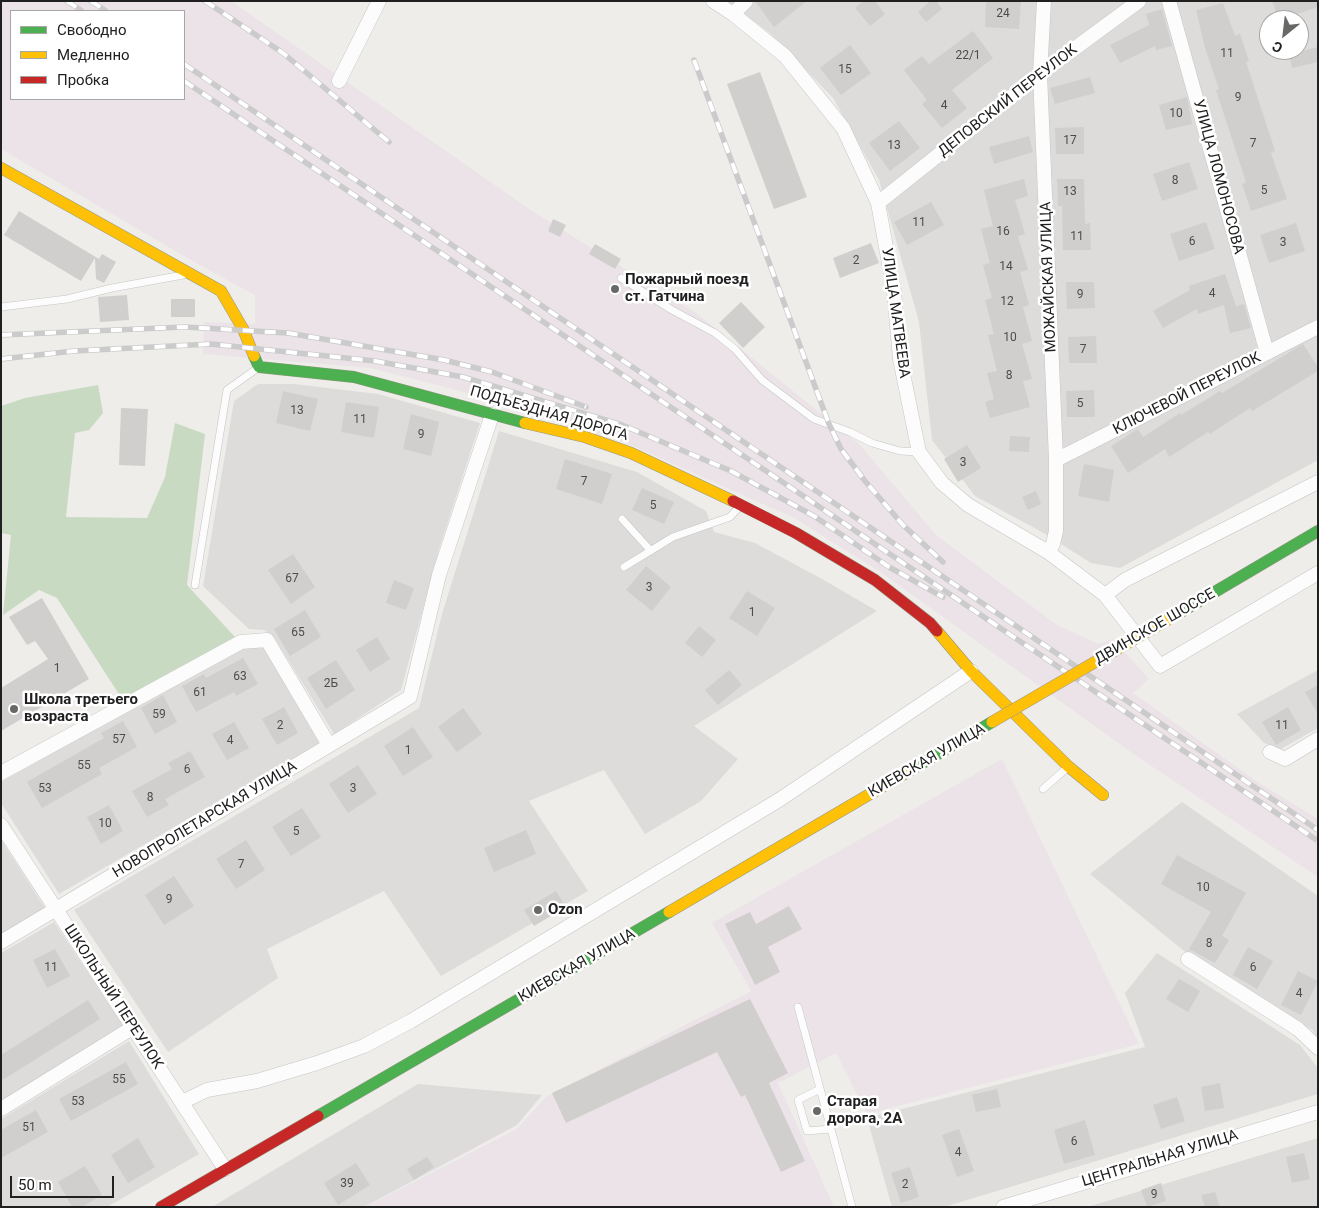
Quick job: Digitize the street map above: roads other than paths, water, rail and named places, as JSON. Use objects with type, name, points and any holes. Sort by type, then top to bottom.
[{"type":"main road","points":[[1,168],[221,291],[243,329],[259,367]]},
{"type":"main road","name":"ПОДЪЕЗДНАЯ ДОРОГА","points":[[259,367],[354,377],[492,415],[585,437],[632,454],[687,478],[741,505],[796,533],[875,580],[930,623],[972,672],[1069,767],[1103,795]]},
{"type":"main road","name":"ДВИНСКОЕ ШОССЕ","points":[[992,722],[1318,531]]},
{"type":"main road","name":"КИЕВСКАЯ УЛИЦА","points":[[160,1207],[537,990],[992,722]]},
{"type":"street","points":[[339,81],[379,1]]},
{"type":"street","name":"УЛИЦА МАТВЕЕВА","points":[[713,1],[733,14],[785,56],[842,128],[878,203],[894,291],[900,359],[919,452],[942,483],[968,505],[1048,552],[1105,595],[1160,666],[1318,573]]},
{"type":"street","points":[[733,14],[746,1]]},
{"type":"street","name":"МОЖАЙСКАЯ УЛИЦА","points":[[1044,1],[1040,74],[1056,460],[1056,531],[1053,544],[1048,552]]},
{"type":"street","name":"ДЕПОВСКИЙ ПЕРЕУЛОК","points":[[878,203],[1040,74],[1139,1]]},
{"type":"street","name":"УЛИЦА ЛОМОНОСОВА","points":[[1169,1],[1267,354]]},
{"type":"street","name":"КЛЮЧЕВОЙ ПЕРЕУЛОК","points":[[1056,460],[1318,327]]},
{"type":"street","name":"НОВОПРОЛЕТАРСКАЯ УЛИЦА","points":[[1,942],[410,697],[439,575],[492,415]]},
{"type":"street","points":[[1105,595],[1125,580],[1318,482]]},
{"type":"street","points":[[1,772],[240,642],[267,640],[329,745]]},
{"type":"street","points":[[182,1102],[207,1090],[257,1080],[317,1063],[364,1046],[411,1021],[779,800],[972,672]]},
{"type":"street","points":[[1270,752],[1284,759],[1318,739]]},
{"type":"street","name":"ШКОЛЬНЫЙ ПЕРЕУЛОК","points":[[1,824],[225,1169]]},
{"type":"street","points":[[1188,959],[1298,1029],[1318,1048]]},
{"type":"street","points":[[1,1109],[132,1028]]},
{"type":"street","name":"ЦЕНТРАЛЬНАЯ УЛИЦА","points":[[1003,1207],[1318,1112]]},
{"type":"lane","points":[[1,307],[67,299],[112,288],[190,274]]},
{"type":"lane","points":[[621,278],[672,310],[715,333],[735,349],[762,380],[814,419],[850,432],[872,443],[900,451],[919,452]]},
{"type":"lane","points":[[195,585],[227,390],[259,367]]},
{"type":"lane","points":[[624,567],[673,537],[730,518],[741,505]]},
{"type":"lane","points":[[622,519],[651,551]]},
{"type":"lane","points":[[1044,789],[1069,767]]},
{"type":"lane","points":[[798,1007],[852,1207]]},
{"type":"lane","points":[[820,1089],[798,1100],[807,1131],[831,1129]]},
{"type":"railway","points":[[67,1],[80,10]]},
{"type":"railway","points":[[91,1],[104,10]]},
{"type":"railway","points":[[205,1],[283,53],[389,142]]},
{"type":"railway","points":[[694,60],[829,424],[841,449],[865,481],[903,525],[943,562]]},
{"type":"railway","points":[[185,65],[1318,830]]},
{"type":"railway","points":[[185,82],[1318,841]]},
{"type":"railway","points":[[1,335],[185,327],[288,333],[444,360],[492,372],[586,407]]},
{"type":"railway","points":[[1,359],[74,351],[211,344],[375,361],[463,377],[622,425],[731,471],[814,516],[889,567],[943,597]]},
{"type":"place","name":"Пожарный поезд ст. Гатчина","points":[[615,289]]},
{"type":"place","name":"Школа третьего возраста","points":[[14,709]]},
{"type":"place","name":"Ozon","points":[[538,910]]},
{"type":"place","name":"Старая дорога, 2А","points":[[817,1111]]}]
